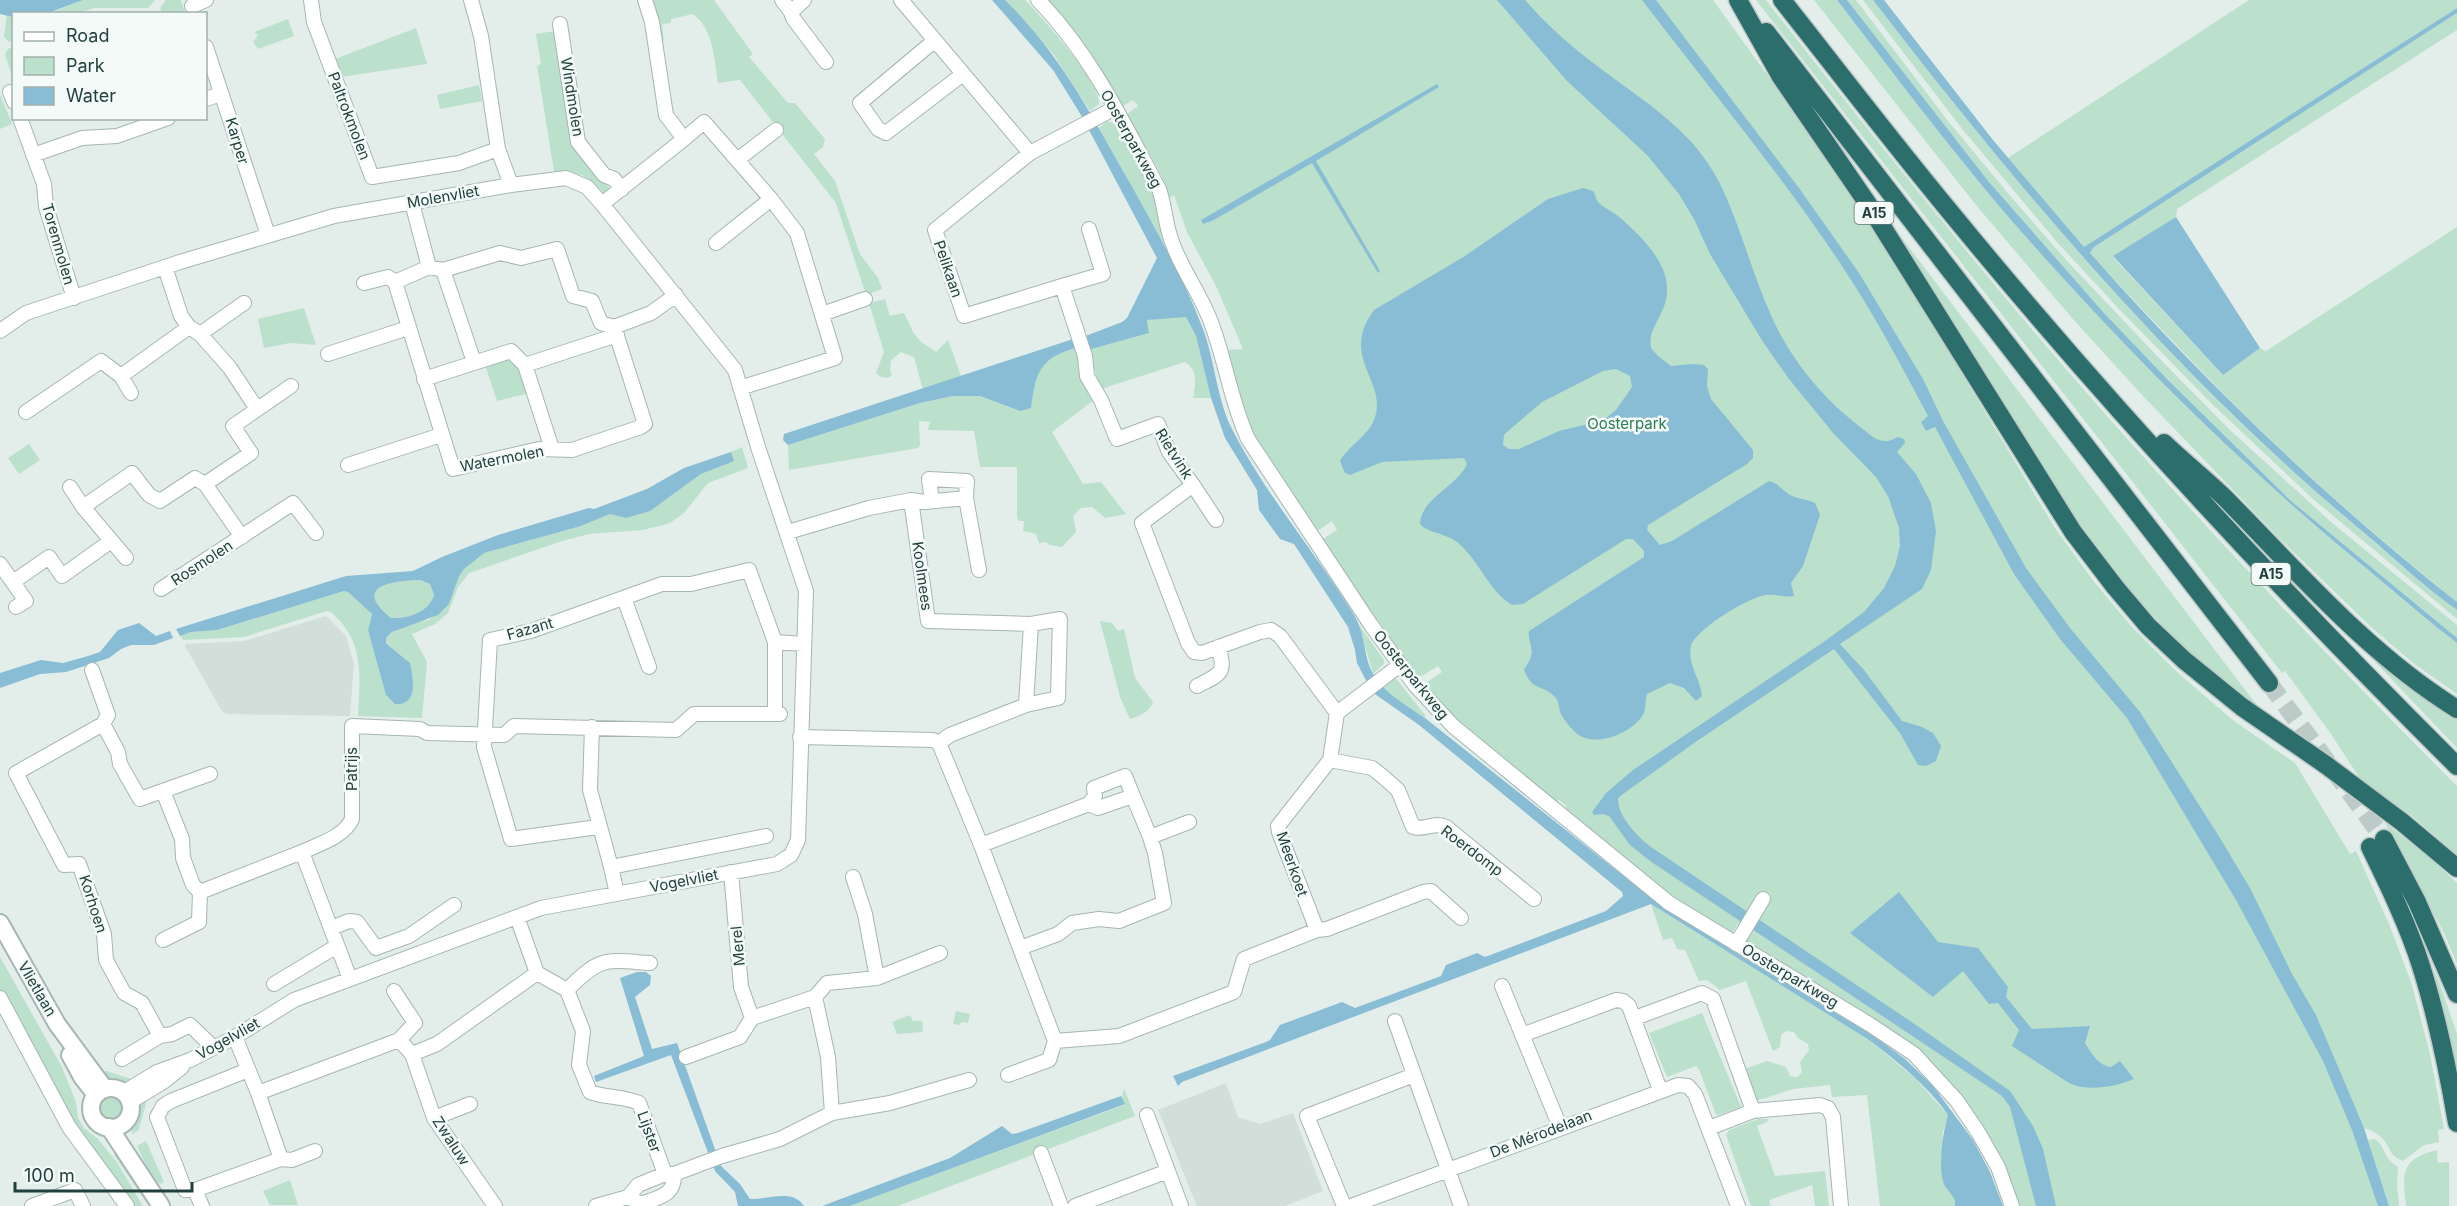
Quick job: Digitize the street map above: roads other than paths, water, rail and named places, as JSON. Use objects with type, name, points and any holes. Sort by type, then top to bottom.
[{"type":"highway","name":"A15","points":[[1740,0],[2269,683]]},
{"type":"highway","name":"A15","points":[[1740,0],[1780,76],[1870,207],[2073,532],[2115,587],[2148,626],[2184,660],[2242,707],[2402,822],[2457,868]]},
{"type":"highway","name":"A15","points":[[1782,0],[1951,213],[2091,378],[2229,531],[2457,766]]},
{"type":"highway","points":[[2091,378],[2222,496],[2364,637],[2434,695],[2457,709]]},
{"type":"highway","points":[[2457,994],[2418,902],[2377,843],[2420,964],[2438,1025],[2457,1123]]},
{"type":"street","points":[[192,6],[206,0]]},
{"type":"street","name":"Paltrokmolen","points":[[311,0],[314,22],[372,177],[459,163],[498,149]]},
{"type":"street","points":[[471,0],[481,36],[498,149],[511,185]]},
{"type":"street","points":[[782,0],[826,62]]},
{"type":"street","points":[[791,12],[804,0]]},
{"type":"street","points":[[902,0],[1030,153]]},
{"type":"street","name":"Oosterparkweg","points":[[1038,0],[1073,41],[1115,108],[1159,189],[1165,207],[1170,238],[1207,311],[1220,347],[1238,417],[1248,438],[1371,625],[1431,704],[1452,726],[1669,903],[1869,1024],[1914,1054],[1957,1101],[1978,1132],[1998,1167],[2012,1206]]},
{"type":"street","points":[[647,6],[666,115],[684,139]]},
{"type":"street","name":"Windmolen","points":[[560,24],[578,141],[604,175],[614,179],[622,189]]},
{"type":"street","points":[[934,41],[860,103],[879,129],[886,133],[963,74]]},
{"type":"street","name":"Karper","points":[[207,50],[268,235]]},
{"type":"street","points":[[207,99],[221,94]]},
{"type":"street","name":"Pelikaan","points":[[1062,286],[964,316],[935,230],[1030,153],[1115,108]]},
{"type":"street","name":"Torenmolen","points":[[21,120],[44,184],[45,207],[74,298]]},
{"type":"street","points":[[33,155],[82,138],[117,136],[162,120]]},
{"type":"street","points":[[602,204],[704,122],[771,199],[797,233],[835,358],[740,387]]},
{"type":"street","points":[[737,160],[776,130]]},
{"type":"street","name":"Molenvliet","points":[[0,331],[26,313],[165,267],[334,216],[511,185],[566,178],[587,187],[729,361],[735,370],[758,447]]},
{"type":"street","points":[[716,243],[771,199]]},
{"type":"street","points":[[412,202],[474,362]]},
{"type":"street","points":[[1062,286],[1103,274],[1089,229]]},
{"type":"street","name":"Watermolen","points":[[364,283],[388,277],[395,282],[453,469],[539,449],[572,450],[641,428],[645,424],[616,331],[601,323],[592,301],[573,296],[556,249],[521,258],[500,253],[436,268],[395,282]]},
{"type":"street","points":[[165,267],[181,316],[230,368],[257,409]]},
{"type":"street","name":"Rietvink","points":[[1062,286],[1085,356],[1087,376],[1101,400],[1117,439],[1158,424],[1169,452],[1192,485],[1142,523],[1188,643],[1194,652],[1202,653],[1271,630],[1280,636],[1337,713]]},
{"type":"street","points":[[424,379],[511,351],[525,365],[616,331],[651,313],[676,295]]},
{"type":"street","points":[[822,314],[866,299]]},
{"type":"street","points":[[121,376],[194,330],[244,303]]},
{"type":"street","points":[[328,354],[408,328]]},
{"type":"street","points":[[26,412],[101,361],[121,376],[131,393]]},
{"type":"street","name":"Watermolen","points":[[525,365],[552,449]]},
{"type":"street","points":[[83,507],[132,473],[149,495],[160,501],[195,478],[205,484],[251,453],[233,426],[291,386]]},
{"type":"street","points":[[348,465],[441,435]]},
{"type":"street","name":"Vogelvliet","points":[[127,1097],[164,1082],[190,1060],[235,1037],[294,1000],[541,908],[777,864],[791,855],[798,840],[806,591],[758,447]]},
{"type":"street","points":[[932,501],[929,479],[967,481],[966,498],[980,570]]},
{"type":"street","name":"Rosmolen","points":[[205,484],[242,537]]},
{"type":"street","points":[[1192,485],[1216,520]]},
{"type":"street","points":[[70,487],[83,507],[126,558]]},
{"type":"street","points":[[788,532],[869,508],[911,500],[966,498]]},
{"type":"street","name":"Koolmees","points":[[911,500],[928,621],[1031,624],[1060,619],[1058,698],[1026,705],[950,735],[939,743]]},
{"type":"street","name":"Rosmolen","points":[[161,589],[293,503],[316,533]]},
{"type":"street","points":[[13,582],[49,557],[62,576],[111,541]]},
{"type":"street","points":[[0,564],[26,601],[16,607]]},
{"type":"street","name":"Fazant","points":[[420,729],[427,732],[485,734],[504,735],[514,726],[676,730],[694,714],[778,713],[775,642],[750,570],[691,585],[662,584],[531,631],[490,640],[485,734],[484,747],[511,839],[598,827]]},
{"type":"street","points":[[624,598],[649,667]]},
{"type":"street","points":[[1026,705],[1031,624]]},
{"type":"street","points":[[775,642],[804,644]]},
{"type":"street","points":[[1197,686],[1217,676],[1222,670],[1223,663],[1218,647]]},
{"type":"street","points":[[1337,713],[1400,665]]},
{"type":"street","points":[[92,670],[108,715],[103,724],[118,753],[120,765],[140,799],[210,774]]},
{"type":"street","name":"Meerkoet","points":[[1317,930],[1278,826],[1330,760],[1337,713]]},
{"type":"street","name":"Korhoen","points":[[103,724],[16,773],[64,865],[80,864],[104,934],[106,960],[124,993],[142,1003],[160,1036]]},
{"type":"street","name":"Patrijs","points":[[200,892],[302,852],[342,833],[348,827],[352,819],[352,726],[420,729]]},
{"type":"street","points":[[592,727],[590,790],[617,894]]},
{"type":"street","points":[[800,737],[933,740],[939,743],[981,844],[1055,1041],[1048,1060],[1008,1076]]},
{"type":"street","name":"Roerdomp","points":[[1330,760],[1372,768],[1398,790],[1413,827],[1419,829],[1440,824],[1446,827],[1534,899]]},
{"type":"street","points":[[981,844],[1089,804],[1095,796],[1094,788],[1125,776],[1150,837],[1164,903],[1119,921],[1099,919],[1072,924],[1058,933],[1020,948]]},
{"type":"street","points":[[163,790],[182,840],[186,867],[193,885],[200,892],[199,922],[163,940]]},
{"type":"street","points":[[1089,804],[1098,808],[1133,796]]},
{"type":"street","points":[[1150,837],[1189,822]]},
{"type":"street","points":[[611,867],[766,836]]},
{"type":"street","points":[[302,852],[350,979]]},
{"type":"street","name":"Merel","points":[[731,872],[741,987],[752,1018]]},
{"type":"street","points":[[853,877],[865,914],[877,978]]},
{"type":"street","points":[[1055,1041],[1119,1036],[1234,992],[1244,959],[1423,892],[1431,891],[1461,918]]},
{"type":"street","points":[[1736,944],[1763,899]]},
{"type":"street","points":[[331,928],[349,921],[357,922],[376,948],[409,936],[454,905]]},
{"type":"street","points":[[517,917],[537,973],[567,990],[590,968],[610,960],[650,963]]},
{"type":"street","name":"Vlietlaan","points":[[0,923],[57,1024],[101,1092]]},
{"type":"street","points":[[274,984],[337,946]]},
{"type":"street","points":[[686,1057],[740,1037],[752,1018],[815,997],[827,983],[877,978],[940,953]]},
{"type":"street","points":[[412,1054],[438,1044],[537,973]]},
{"type":"street","points":[[1502,986],[1560,1127]]},
{"type":"street","name":"Lijster","points":[[567,990],[583,1031],[579,1065],[590,1092],[604,1097],[626,1098],[639,1103],[670,1174]]},
{"type":"street","points":[[258,1093],[399,1041],[415,1023],[394,991]]},
{"type":"street","points":[[1635,1018],[1701,993],[1713,999],[1753,1111]]},
{"type":"street","points":[[815,997],[828,1057],[832,1113]]},
{"type":"street","points":[[0,998],[69,1127],[127,1206]]},
{"type":"street","points":[[1522,1035],[1616,1000],[1623,1001],[1629,1006],[1635,1018],[1660,1090]]},
{"type":"street","points":[[1395,1021],[1461,1206]]},
{"type":"street","points":[[122,1059],[160,1036],[172,1034],[190,1025],[213,1048]]},
{"type":"street","points":[[235,1037],[258,1093],[280,1159]]},
{"type":"street","name":"Zwaluw","points":[[399,1041],[412,1054],[434,1118],[495,1206]]},
{"type":"street","points":[[248,1070],[171,1101],[163,1106],[157,1117],[185,1190],[195,1190],[280,1159],[292,1160],[315,1151]]},
{"type":"street","points":[[1344,1206],[1306,1116],[1414,1075]]},
{"type":"street","points":[[598,1205],[628,1197],[638,1185],[780,1139],[832,1113],[890,1103],[969,1080]]},
{"type":"street","name":"De Mérodelaan","points":[[1352,1206],[1678,1084],[1688,1086],[1695,1094],[1709,1128]]},
{"type":"street","points":[[118,1089],[127,1097],[130,1114],[116,1126],[99,1124],[93,1115],[92,1105],[101,1092],[118,1089]]},
{"type":"street","points":[[434,1118],[470,1104]]},
{"type":"street","points":[[1738,1206],[1709,1128],[1753,1111],[1820,1105],[1828,1108],[1833,1117],[1841,1206]]},
{"type":"street","points":[[1147,1115],[1181,1206]]},
{"type":"street","points":[[116,1126],[157,1200]]},
{"type":"street","points":[[1041,1153],[1061,1206]]},
{"type":"street","points":[[1075,1206],[1168,1171]]},
{"type":"street","points":[[32,1206],[75,1190],[82,1204]]},
{"type":"street","points":[[195,1190],[201,1206]]},
{"type":"water","points":[[0,0],[83,0],[51,12],[12,12],[12,17],[0,14]]},
{"type":"water","points":[[992,0],[1005,0],[1025,21],[1059,65],[1150,218],[1187,291],[1207,340],[1230,425],[1273,498],[1357,620],[1368,662],[1377,680],[1399,701],[1425,718],[1655,901],[1874,1036],[1905,1059],[1933,1086],[1973,1140],[1990,1172],[2003,1206],[1955,1206],[1953,1197],[1945,1186],[1941,1171],[1944,1130],[1948,1115],[1931,1094],[1901,1065],[1869,1040],[1651,904],[1182,1082],[1178,1086],[1173,1076],[1266,1042],[1270,1040],[1280,1025],[1342,1002],[1355,1008],[1441,976],[1446,965],[1477,953],[1485,957],[1606,911],[1623,896],[1622,892],[1419,725],[1372,692],[1357,663],[1348,627],[1294,544],[1280,539],[1259,510],[1257,490],[1225,438],[1211,398],[1196,336],[1186,317],[1147,320],[1149,333],[1088,350],[1083,337],[1127,318],[1157,258],[1081,115],[1053,70]]},
{"type":"water","points":[[1497,0],[1525,0],[1571,45],[1661,113],[1693,144],[1719,182],[1763,297],[1786,345],[1807,375],[1845,415],[1877,439],[1886,441],[1898,437],[1904,439],[1905,443],[1897,452],[1916,474],[1931,503],[1936,531],[1931,570],[1922,589],[1840,644],[1864,670],[1902,721],[1933,733],[1941,746],[1936,761],[1926,766],[1918,765],[1900,733],[1834,649],[1623,794],[1618,798],[1621,812],[1635,832],[1651,847],[2010,1091],[2033,1126],[2043,1149],[2056,1206],[2036,1206],[2010,1107],[2002,1096],[1650,861],[1630,845],[1609,816],[1594,815],[1592,812],[1606,793],[1633,770],[1825,641],[1864,612],[1884,588],[1895,566],[1900,546],[1899,528],[1888,496],[1876,477],[1834,434],[1789,379],[1763,342],[1710,254],[1695,221],[1679,194],[1647,155],[1567,81]]},
{"type":"water","points":[[1642,0],[1656,0],[1799,188],[1859,273],[1923,379],[1943,421],[2026,568],[2070,628],[2140,712],[2220,838],[2251,890],[2292,974],[2316,1015],[2364,1128],[2389,1206],[2378,1206],[2352,1130],[2323,1061],[2236,900],[2127,718],[2060,639],[2014,574],[1935,427],[1926,431],[1921,422],[1928,416],[1876,321],[1842,266],[1770,165]]},
{"type":"water","points":[[1837,0],[1847,0],[1989,182],[2104,313],[2168,380],[2291,501],[2457,638],[2457,643],[2324,533],[2230,448],[2140,360],[1988,193]]},
{"type":"water","points":[[1873,0],[1884,0],[1993,140],[2084,247],[2457,8],[2457,13],[2094,247],[2090,253],[2176,346],[2266,436],[2360,521],[2457,602],[2457,610],[2421,582],[2295,473],[2165,346],[2044,212],[1985,142]]},
{"type":"water","points":[[1437,84],[1439,87],[1316,161],[1380,271],[1378,273],[1312,163],[1214,220],[1203,224],[1201,220]]},
{"type":"water","points":[[1583,188],[1593,191],[1599,203],[1616,214],[1643,240],[1663,270],[1667,292],[1664,308],[1650,341],[1651,348],[1671,366],[1693,364],[1704,365],[1708,369],[1707,386],[1711,399],[1753,450],[1753,458],[1747,464],[1648,525],[1647,530],[1660,545],[1672,541],[1769,481],[1790,495],[1815,503],[1820,515],[1803,566],[1791,583],[1794,596],[1766,595],[1748,601],[1712,623],[1695,639],[1690,653],[1702,696],[1696,701],[1684,688],[1670,683],[1647,694],[1644,713],[1632,727],[1623,733],[1602,739],[1583,737],[1575,732],[1562,716],[1556,698],[1527,677],[1524,670],[1532,653],[1529,631],[1644,557],[1644,551],[1633,539],[1626,539],[1523,604],[1512,605],[1496,591],[1465,549],[1448,537],[1420,524],[1426,507],[1462,472],[1467,464],[1464,458],[1382,462],[1350,475],[1345,473],[1340,461],[1369,429],[1375,417],[1377,404],[1375,391],[1362,355],[1361,342],[1364,327],[1374,310],[1465,256],[1548,199]],"holes":[[[1616,369],[1630,376],[1632,387],[1616,410],[1604,420],[1559,431],[1519,449],[1509,449],[1503,445],[1504,435],[1542,402],[1603,371]]]},
{"type":"water","points":[[2176,217],[2260,348],[2223,375],[2113,256]]},
{"type":"water","points":[[1073,339],[1076,348],[1054,357],[1042,369],[1035,385],[1031,408],[1020,411],[980,396],[953,396],[920,403],[788,445],[783,440],[784,434]]},
{"type":"water","points":[[731,452],[734,461],[701,474],[650,511],[626,518],[610,514],[581,526],[484,553],[464,569],[459,576],[449,604],[438,615],[392,632],[386,638],[386,643],[410,663],[413,690],[408,701],[403,703],[395,704],[386,695],[368,630],[372,614],[348,592],[344,591],[217,630],[191,632],[180,636],[176,629],[346,576],[413,571],[498,535],[589,508],[594,509],[647,489],[684,468]],"holes":[[[420,580],[430,584],[434,595],[431,601],[423,610],[411,616],[391,618],[375,599],[375,592],[387,584]]]},
{"type":"water","points":[[139,623],[156,636],[170,631],[173,638],[154,645],[131,645],[109,658],[66,672],[40,674],[0,688],[0,673],[41,660],[63,663],[100,652],[118,630]]},
{"type":"water","points":[[1899,892],[1938,942],[1978,948],[2008,987],[2006,997],[2032,1029],[2090,1026],[2085,1043],[2093,1055],[2099,1062],[2111,1067],[2120,1061],[2134,1079],[2093,1088],[2069,1083],[2012,1046],[2019,1030],[1998,1003],[1989,1004],[1963,971],[1933,997],[1850,933]]},
{"type":"water","points":[[637,972],[646,972],[651,976],[650,985],[635,997],[652,1049],[677,1043],[721,1166],[740,1184],[750,1199],[786,1196],[793,1197],[804,1206],[738,1206],[735,1192],[715,1171],[671,1055],[596,1082],[594,1076],[644,1056],[620,978]]},
{"type":"water","points":[[1121,1096],[1125,1104],[850,1206],[822,1206],[950,1158],[1002,1126],[1012,1134],[1018,1133]]},
{"type":"tunnel","points":[[2269,683],[2384,839]]},
{"type":"park label","name":"Oosterpark","points":[[1627,424]]}]
